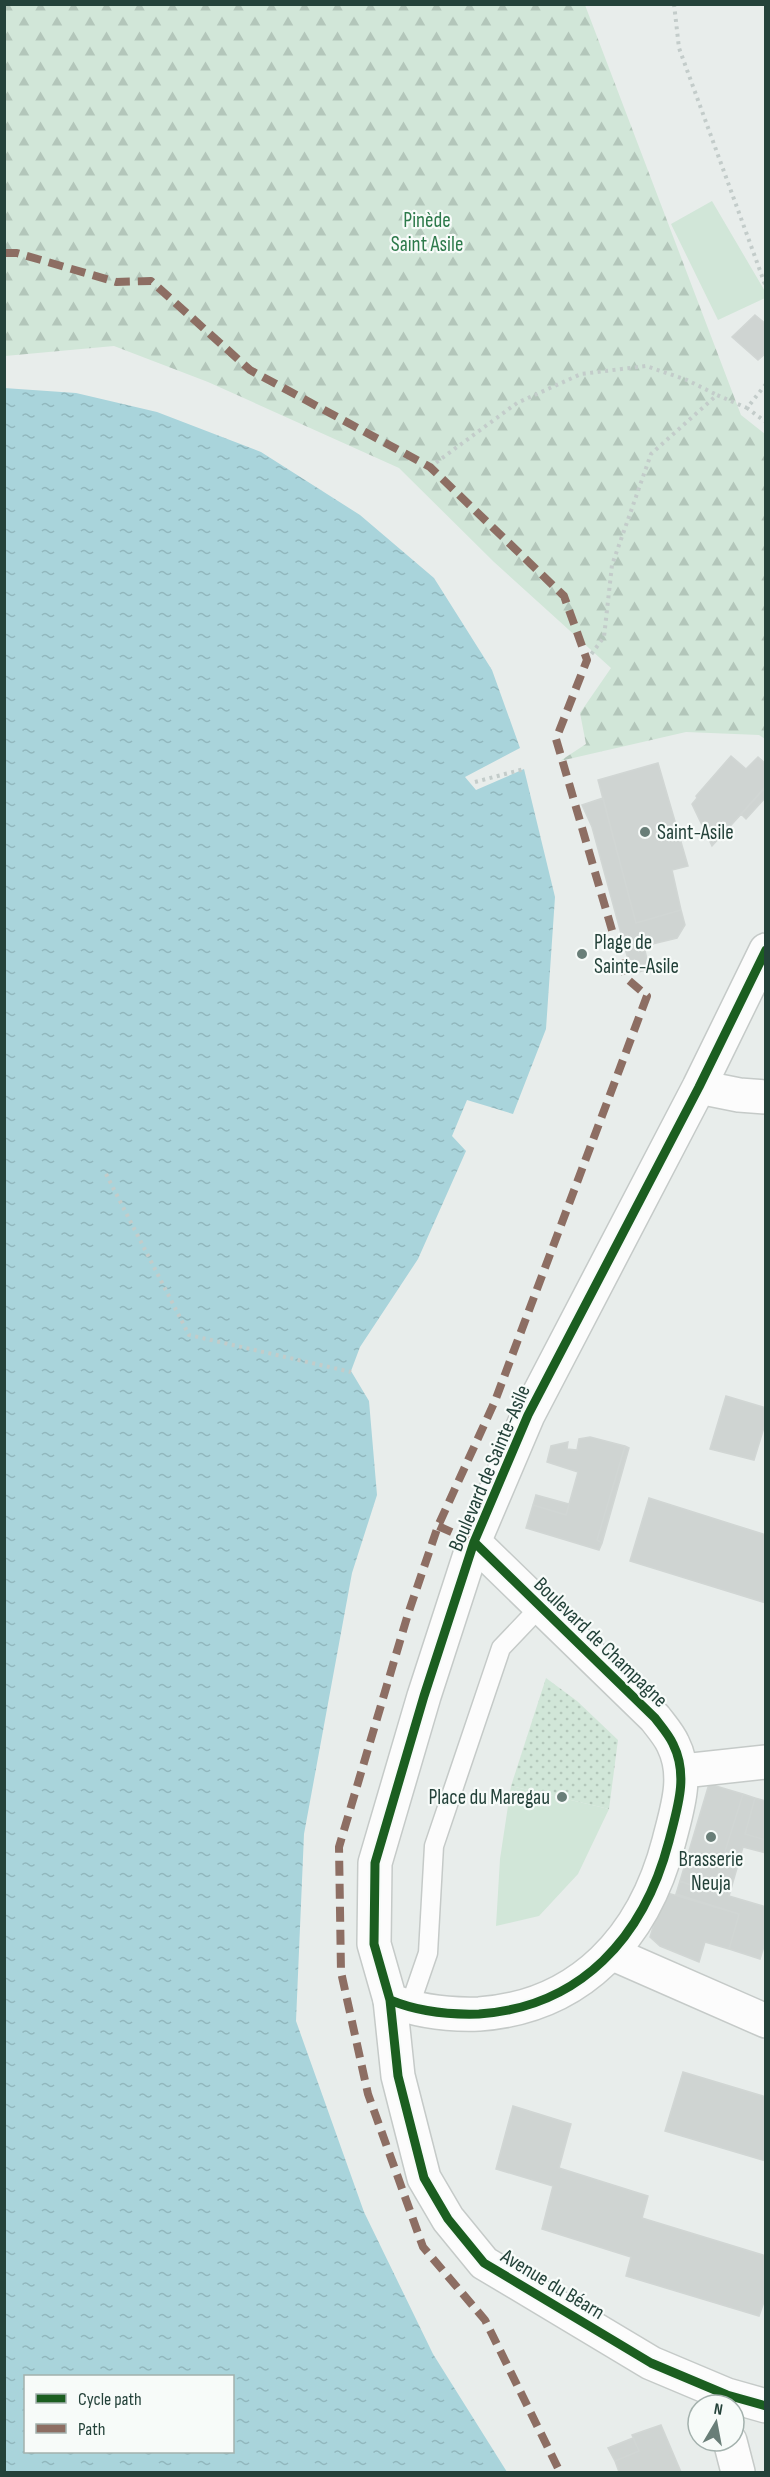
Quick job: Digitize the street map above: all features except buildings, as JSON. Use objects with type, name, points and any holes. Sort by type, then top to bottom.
[{"type":"street","name":"Boulevard de Sainte-Asile","points":[[399,2004],[374,1944],[375,1863],[424,1696],[474,1542],[528,1415],[699,1087],[765,951]]},
{"type":"street","points":[[699,1087],[739,1095],[765,1097]]},
{"type":"street","name":"Boulevard de Champagne","points":[[474,1542],[655,1718],[673,1744],[683,1771]]},
{"type":"street","points":[[399,2004],[451,2015],[494,2013],[540,2003],[571,1988],[611,1953],[635,1924],[652,1894],[676,1813],[683,1771],[765,1762]]},
{"type":"street","points":[[611,1953],[765,2021]]},
{"type":"street","name":"Avenue du Béarn","points":[[399,2004],[398,2076],[424,2178],[448,2219],[484,2264],[651,2363],[712,2393]]},
{"type":"street","name":"Avenue du Béarn","points":[[746,2403],[765,2406]]},
{"type":"street","points":[[733,2453],[738,2472]]},
{"type":"lane","points":[[399,2004],[428,1953],[435,1846],[501,1648],[540,1607]]},
{"type":"path","points":[[675,4],[679,48],[765,287]]},
{"type":"path","points":[[430,467],[517,403],[582,374],[646,366],[687,380],[747,408],[765,422]]},
{"type":"path","points":[[747,408],[765,384]]},
{"type":"path","points":[[587,660],[604,637],[612,565],[651,454],[717,395]]},
{"type":"path","points":[[475,782],[524,769]]},
{"type":"path","points":[[106,1174],[189,1335],[351,1372]]},
{"type":"green space","name":"Pinède Saint Asile","points":[[5,4],[585,5],[741,415],[765,434],[765,739],[759,735],[686,732],[560,761],[586,744],[580,713],[611,668],[494,562],[399,468],[208,382],[114,346],[5,356]]},
{"type":"green space","points":[[712,201],[766,293],[765,298],[718,320],[671,224]]},
{"type":"green space","points":[[546,1678],[577,1701],[618,1740],[609,1809],[511,1786]]},
{"type":"green space","points":[[511,1786],[609,1809],[578,1874],[539,1916],[496,1926],[500,1859]]},
{"type":"water","points":[[4,388],[76,393],[157,412],[261,452],[360,515],[434,578],[492,670],[520,748],[465,777],[476,790],[524,769],[555,897],[546,1029],[513,1114],[467,1100],[452,1136],[466,1151],[418,1259],[360,1347],[351,1371],[369,1401],[377,1495],[352,1573],[304,1834],[296,2021],[364,2212],[433,2354],[507,2472],[5,2472]]},
{"type":"marked path","points":[[4,253],[17,253],[116,282],[151,281],[250,370],[430,467],[564,596],[587,660],[556,739],[626,978],[647,996],[495,1401],[438,1526],[408,1614],[339,1847],[341,1972],[368,2094],[423,2247],[485,2320],[560,2472]]},
{"type":"marked path","points":[[438,1526],[474,1542]]},
{"type":"cycle path","points":[[766,950],[699,1087],[528,1415],[474,1542],[424,1696],[375,1863],[374,1944],[390,2000],[398,2076],[424,2178],[448,2219],[484,2263],[651,2363],[727,2395],[766,2406]]},
{"type":"cycle path","points":[[390,2000],[434,2012],[479,2014],[515,2008],[548,1998],[577,1981],[603,1961],[625,1936],[643,1908],[658,1876],[678,1805],[681,1780],[678,1756],[662,1727],[474,1542]]},
{"type":"place","name":"Saint-Asile","points":[[645,832]]},
{"type":"place","name":"Plage de Sainte-Asile","points":[[582,954]]},
{"type":"place","name":"Place du Maregau","points":[[562,1797]]},
{"type":"place","name":"Brasserie Neuja","points":[[711,1837]]}]
